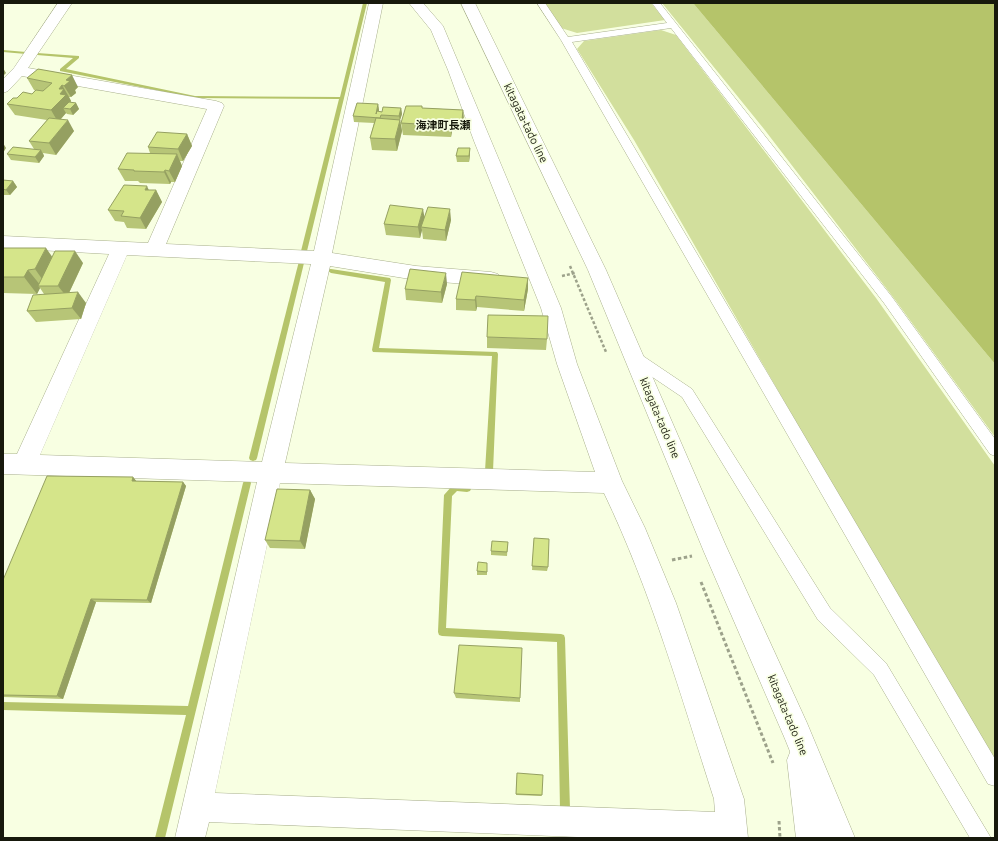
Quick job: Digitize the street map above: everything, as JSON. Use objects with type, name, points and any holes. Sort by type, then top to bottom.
[{"type":"street","points":[[3,88],[19,71],[65,3]]},
{"type":"street","points":[[190,838],[271,472],[322,258],[376,3]]},
{"type":"street","points":[[197,807],[733,833],[729,799],[663,603],[633,528],[611,483],[567,364],[551,308],[522,280],[482,141],[438,29],[416,3]]},
{"type":"street","name":"kitagata-tado line","points":[[468,4],[597,270],[716,552],[797,733],[840,838]]},
{"type":"street","points":[[19,71],[216,106],[155,249]]},
{"type":"street","points":[[3,242],[322,258],[416,272],[522,280]]},
{"type":"street","points":[[121,247],[13,464],[611,483]]},
{"type":"street","points":[[797,733],[810,819],[811,838]]},
{"type":"lane","points":[[541,3],[566,40],[995,777]]},
{"type":"lane","points":[[656,3],[888,300],[995,450]]},
{"type":"lane","points":[[566,40],[673,25]]},
{"type":"lane","points":[[635,358],[687,393],[824,614],[880,669],[981,838]]},
{"type":"path","points":[[566,259],[606,353]]},
{"type":"path","points":[[522,280],[597,270]]},
{"type":"path","points":[[688,549],[694,564]]},
{"type":"path","points":[[648,566],[690,556],[716,552]]},
{"type":"path","points":[[699,578],[776,770]]},
{"type":"path","points":[[779,816],[780,838]]},
{"type":"shaded area","points":[[545,3],[651,3],[665,20],[577,33],[561,28]]},
{"type":"shaded area","points":[[662,3],[693,3],[995,364],[995,437],[896,301],[764,129]]},
{"type":"shaded area","points":[[693,3],[995,3],[995,364]]},
{"type":"shaded area","points":[[661,30],[676,35],[876,298],[995,466],[995,762],[945,681],[634,140],[577,49],[584,41]]},
{"type":"building","points":[[38,69],[72,75],[66,80],[70,81],[64,86],[62,85],[59,89],[64,89],[60,94],[66,95],[51,110],[7,104],[23,92],[32,94],[36,90],[43,91],[52,83],[27,78]]},
{"type":"building","points":[[69,102],[76,103],[70,109],[63,108]]},
{"type":"building","points":[[357,103],[378,104],[376,114],[377,111],[382,112],[383,107],[401,108],[399,116],[381,115],[380,118],[353,116]]},
{"type":"building","points":[[406,106],[463,110],[462,120],[452,119],[451,126],[401,123]]},
{"type":"building","points":[[49,118],[68,120],[49,143],[29,141]]},
{"type":"building","points":[[376,118],[400,120],[395,139],[370,138]]},
{"type":"building","points":[[157,132],[187,134],[178,149],[148,147]]},
{"type":"building","points":[[13,147],[41,150],[35,157],[7,154]]},
{"type":"building","points":[[458,148],[470,148],[469,156],[456,156]]},
{"type":"building","points":[[127,153],[177,154],[169,171],[134,171],[118,169]]},
{"type":"building","points":[[3,180],[13,181],[6,190],[3,189]]},
{"type":"building","points":[[124,185],[147,186],[145,190],[156,190],[140,218],[121,216],[124,211],[108,210]]},
{"type":"building","points":[[390,205],[423,209],[418,227],[384,224]]},
{"type":"building","points":[[428,207],[450,209],[445,230],[421,227]]},
{"type":"building","points":[[3,248],[46,248],[35,269],[28,270],[24,277],[3,277]]},
{"type":"building","points":[[55,251],[75,251],[58,286],[38,286]]},
{"type":"building","points":[[410,269],[446,273],[441,292],[405,289]]},
{"type":"building","points":[[462,272],[528,278],[524,300],[476,296],[475,300],[456,299]]},
{"type":"building","points":[[78,292],[72,308],[27,311],[33,295]]},
{"type":"building","points":[[488,315],[548,316],[547,339],[487,337]]},
{"type":"building","points":[[47,476],[133,477],[132,481],[183,482],[147,600],[91,599],[57,696],[3,695],[3,580]]},
{"type":"building","points":[[277,489],[310,490],[300,541],[265,540]]},
{"type":"building","points":[[534,538],[549,539],[548,567],[532,566]]},
{"type":"building","points":[[492,541],[508,542],[507,552],[491,551]]},
{"type":"building","points":[[478,562],[487,563],[487,572],[477,571]]},
{"type":"building","points":[[459,645],[522,648],[520,698],[454,693]]},
{"type":"building","points":[[517,773],[543,775],[542,795],[516,794]]},
{"type":"waterway","points":[[342,98],[365,3]]},
{"type":"waterway","points":[[3,51],[26,53]]},
{"type":"waterway","points":[[37,54],[77,57],[62,70],[195,97],[342,98]]},
{"type":"waterway","points":[[304,251],[342,98]]},
{"type":"waterway","points":[[253,458],[301,263]]},
{"type":"waterway","points":[[331,271],[388,280],[375,350],[495,354],[489,471]]},
{"type":"waterway","points":[[160,838],[247,483]]},
{"type":"waterway","points":[[467,489],[455,488],[448,495],[442,632],[561,638],[565,809]]},
{"type":"waterway","points":[[3,706],[191,711]]},
{"type":"district","name":"海津町長瀬","points":[[443,125]]}]
